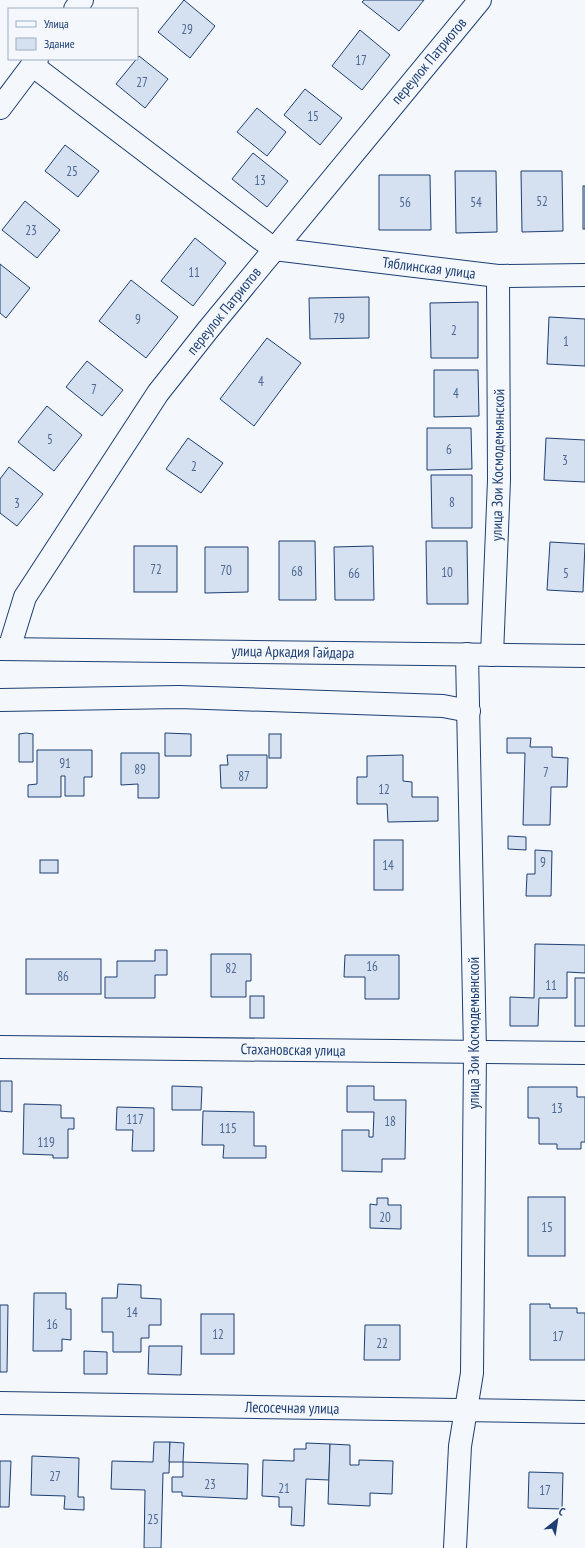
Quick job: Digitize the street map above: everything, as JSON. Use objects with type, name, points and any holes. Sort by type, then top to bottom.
[{"type":"street","points":[[76,8],[82,0]]},
{"type":"street","name":"переулок Патриотов","points":[[4,649],[25,597],[158,393],[480,0]]},
{"type":"street","points":[[0,108],[34,62],[274,250]]},
{"type":"street","name":"Тяблинская улица","points":[[274,250],[498,276],[585,275]]},
{"type":"street","name":"улица Зои Космодемьянской","points":[[492,655],[499,480],[498,276]]},
{"type":"street","name":"улица Аркадия Гайдара","points":[[4,649],[585,656]]},
{"type":"street","name":"улица Зои Космодемьянской","points":[[455,1548],[460,1446],[472,1373],[475,1052],[467,654]]},
{"type":"street","points":[[0,700],[179,698],[443,706],[469,711]]},
{"type":"street","name":"Стахановская улица","points":[[0,1047],[585,1053]]},
{"type":"street","name":"Лесосечная улица","points":[[0,1403],[585,1412]]},
{"type":"building","points":[[184,0],[215,26],[190,58],[158,32]]},
{"type":"building","points":[[364,0],[424,0],[399,31],[362,2]]},
{"type":"building","points":[[360,30],[390,55],[362,90],[332,66]]},
{"type":"building","points":[[139,56],[168,79],[145,108],[116,84],[136,60],[138,60]]},
{"type":"building","points":[[305,89],[342,118],[320,145],[284,115]]},
{"type":"building","points":[[257,108],[286,132],[267,156],[237,132]]},
{"type":"building","points":[[65,145],[99,171],[78,197],[45,171]]},
{"type":"building","points":[[253,153],[288,181],[267,207],[232,179]]},
{"type":"building","points":[[455,171],[496,171],[497,232],[456,233]]},
{"type":"building","points":[[521,171],[562,171],[563,231],[522,232]]},
{"type":"building","points":[[379,175],[430,175],[431,230],[379,230]]},
{"type":"building","points":[[583,186],[585,186],[585,229],[583,229]]},
{"type":"building","points":[[25,201],[60,230],[37,258],[2,230]]},
{"type":"building","points":[[195,238],[226,263],[193,306],[161,281]]},
{"type":"building","points":[[0,264],[30,288],[6,318],[0,313]]},
{"type":"building","points":[[131,280],[178,317],[146,358],[99,321]]},
{"type":"building","points":[[369,297],[369,338],[310,339],[309,298]]},
{"type":"building","points":[[478,302],[478,358],[431,358],[430,303]]},
{"type":"building","points":[[549,317],[585,319],[585,366],[547,364]]},
{"type":"building","points":[[267,338],[301,363],[254,426],[220,399]]},
{"type":"building","points":[[87,361],[123,390],[102,416],[66,387]]},
{"type":"building","points":[[434,370],[478,370],[479,416],[434,417]]},
{"type":"building","points":[[47,406],[82,435],[54,471],[18,442]]},
{"type":"building","points":[[427,428],[471,428],[472,469],[427,470]]},
{"type":"building","points":[[188,438],[223,463],[201,493],[166,469]]},
{"type":"building","points":[[546,438],[585,440],[585,482],[544,480]]},
{"type":"building","points":[[9,467],[43,494],[17,526],[0,513],[0,479]]},
{"type":"building","points":[[431,475],[472,475],[472,528],[432,528]]},
{"type":"building","points":[[279,541],[315,541],[316,600],[279,600]]},
{"type":"building","points":[[426,541],[467,541],[468,604],[427,604]]},
{"type":"building","points":[[550,542],[585,544],[583,592],[547,590]]},
{"type":"building","points":[[134,546],[177,546],[177,592],[134,592]]},
{"type":"building","points":[[373,546],[374,600],[335,600],[334,547]]},
{"type":"building","points":[[205,547],[248,547],[248,592],[205,593]]},
{"type":"building","points":[[165,733],[191,734],[191,756],[165,756]]},
{"type":"building","points":[[19,734],[33,734],[33,762],[19,762]]},
{"type":"building","points":[[269,734],[281,734],[281,758],[269,758]]},
{"type":"building","points":[[507,738],[531,738],[530,747],[552,747],[552,757],[568,758],[567,787],[551,787],[550,825],[523,825],[525,753],[507,753]]},
{"type":"building","points":[[37,750],[92,750],[92,777],[84,777],[84,796],[65,796],[65,776],[61,776],[61,797],[28,797],[28,785],[37,784]]},
{"type":"building","points":[[121,753],[159,753],[159,798],[138,798],[138,784],[121,785]]},
{"type":"building","points":[[227,755],[267,755],[267,788],[221,788],[220,765],[228,765]]},
{"type":"building","points":[[403,755],[403,781],[412,782],[412,797],[438,797],[438,821],[388,822],[387,804],[357,804],[357,777],[367,777],[367,756]]},
{"type":"building","points":[[508,836],[526,837],[526,850],[508,849]]},
{"type":"building","points":[[374,840],[403,840],[403,890],[374,890]]},
{"type":"building","points":[[535,850],[552,851],[551,896],[526,896],[527,874],[535,874]]},
{"type":"building","points":[[40,860],[58,860],[58,873],[40,873]]},
{"type":"building","points":[[535,944],[585,945],[585,973],[567,972],[567,998],[539,998],[538,1026],[510,1026],[510,997],[534,998]]},
{"type":"building","points":[[155,950],[167,950],[167,975],[155,975],[155,998],[105,998],[105,977],[117,977],[117,961],[155,961]]},
{"type":"building","points":[[211,954],[251,954],[251,981],[246,981],[246,997],[211,997]]},
{"type":"building","points":[[345,955],[399,955],[399,999],[365,999],[365,977],[344,977]]},
{"type":"building","points":[[26,959],[101,959],[101,994],[26,994]]},
{"type":"building","points":[[575,978],[585,978],[585,1026],[575,1026]]},
{"type":"building","points":[[250,996],[264,996],[264,1018],[250,1018]]},
{"type":"building","points":[[0,1081],[12,1081],[12,1112],[0,1111]]},
{"type":"building","points":[[172,1086],[202,1087],[201,1110],[172,1110]]},
{"type":"building","points":[[347,1086],[374,1086],[374,1100],[406,1100],[405,1159],[382,1159],[382,1172],[342,1171],[342,1130],[369,1130],[369,1137],[373,1137],[374,1112],[347,1112]]},
{"type":"building","points":[[528,1087],[577,1087],[577,1097],[585,1097],[585,1142],[581,1142],[581,1149],[557,1149],[557,1144],[539,1144],[539,1118],[528,1118]]},
{"type":"building","points":[[24,1104],[61,1105],[61,1118],[74,1118],[74,1129],[68,1129],[68,1158],[53,1158],[53,1155],[23,1154]]},
{"type":"building","points":[[117,1107],[154,1108],[154,1151],[132,1151],[133,1130],[116,1130]]},
{"type":"building","points":[[203,1111],[254,1112],[254,1146],[266,1146],[266,1158],[223,1158],[224,1145],[202,1145]]},
{"type":"building","points":[[528,1197],[565,1197],[565,1256],[528,1256]]},
{"type":"building","points":[[377,1198],[388,1198],[388,1205],[401,1205],[401,1229],[370,1228],[370,1204],[377,1205]]},
{"type":"building","points":[[118,1284],[141,1285],[141,1298],[161,1299],[161,1325],[149,1325],[149,1338],[141,1338],[141,1352],[113,1352],[113,1332],[102,1332],[102,1298],[117,1298]]},
{"type":"building","points":[[34,1293],[66,1293],[66,1309],[71,1309],[71,1340],[62,1339],[62,1351],[33,1351]]},
{"type":"building","points":[[530,1304],[550,1304],[550,1308],[577,1308],[577,1313],[585,1313],[585,1360],[530,1360]]},
{"type":"building","points":[[0,1305],[8,1305],[7,1372],[0,1372]]},
{"type":"building","points":[[201,1314],[234,1314],[234,1354],[201,1354]]},
{"type":"building","points":[[365,1325],[400,1325],[400,1360],[364,1360]]},
{"type":"building","points":[[149,1346],[182,1346],[181,1375],[148,1374]]},
{"type":"building","points":[[84,1351],[107,1352],[107,1374],[84,1374]]},
{"type":"building","points":[[154,1442],[170,1442],[169,1473],[163,1473],[161,1548],[144,1548],[145,1490],[111,1489],[112,1461],[153,1462]]},
{"type":"building","points":[[170,1442],[184,1443],[183,1462],[169,1462]]},
{"type":"building","points":[[306,1443],[330,1444],[329,1480],[306,1479],[304,1526],[291,1525],[292,1507],[279,1507],[279,1497],[262,1496],[263,1460],[294,1461],[294,1449],[306,1449]]},
{"type":"building","points":[[330,1444],[350,1445],[350,1465],[359,1465],[359,1460],[393,1461],[392,1494],[370,1493],[370,1506],[328,1504]]},
{"type":"building","points":[[32,1456],[79,1458],[78,1497],[84,1497],[84,1510],[64,1509],[65,1496],[31,1495]]},
{"type":"building","points":[[0,1461],[11,1461],[9,1507],[0,1507]]},
{"type":"building","points":[[183,1462],[248,1464],[247,1499],[182,1496],[182,1492],[172,1492],[172,1477],[183,1477]]},
{"type":"building","points":[[529,1472],[563,1473],[562,1509],[528,1508]]}]
